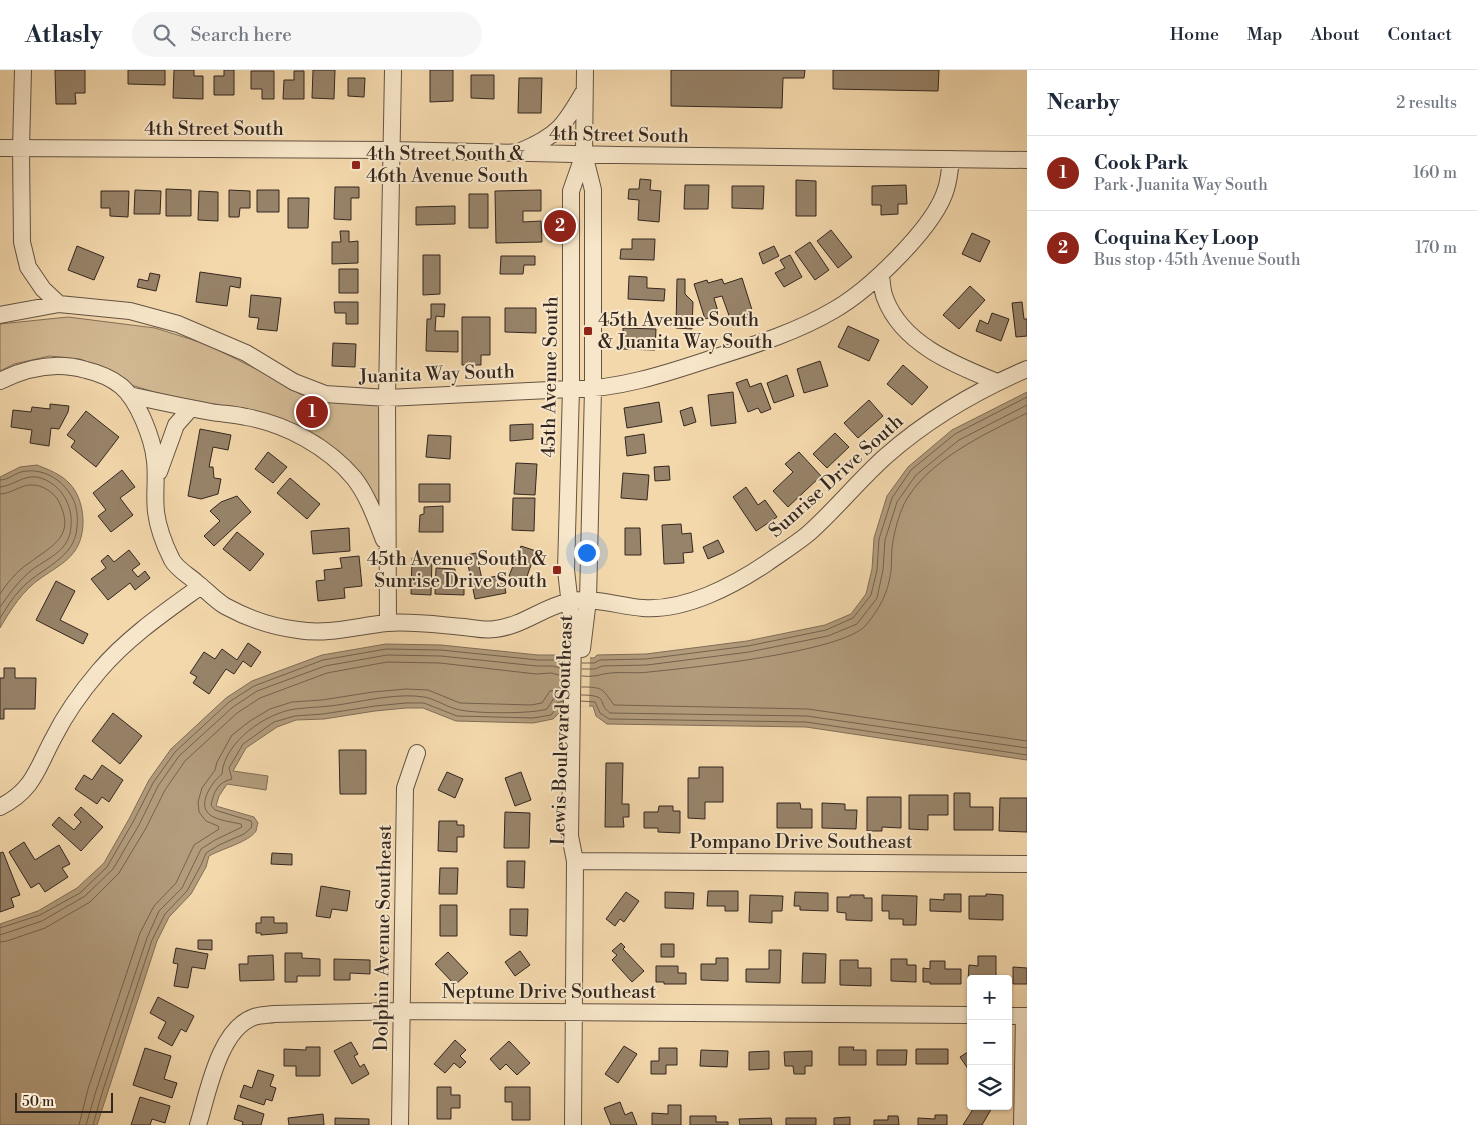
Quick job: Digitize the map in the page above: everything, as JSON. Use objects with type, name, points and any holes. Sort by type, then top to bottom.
[{"type":"street","points":[[22,70],[22,242],[28,267],[43,288],[59,304]]},
{"type":"street","points":[[388,623],[387,398],[393,70]]},
{"type":"street","name":"45th Avenue South","points":[[584,70],[584,154],[593,190],[593,389],[588,600]]},
{"type":"street","points":[[517,153],[541,143],[555,133],[567,121],[584,91]]},
{"type":"street","name":"4th Street South","points":[[0,148],[391,150],[1027,160]]},
{"type":"street","name":"45th Avenue South","points":[[569,602],[566,570],[571,389],[571,191],[584,154]]},
{"type":"street","name":"Juanita Way South","points":[[0,315],[59,304],[130,311],[178,324],[246,353],[294,382],[325,394],[387,398],[593,389],[687,367],[790,332],[835,309],[881,275],[912,242],[937,208],[946,190],[951,159]]},
{"type":"street","points":[[881,275],[885,298],[900,324],[923,345],[955,363],[997,382]]},
{"type":"street","name":"Sunrise Drive South","points":[[0,381],[19,372],[45,366],[73,366],[99,373],[120,386],[129,395],[146,427],[155,459],[156,513],[164,543],[174,564],[223,605],[243,614],[271,625],[301,631],[330,632],[388,623],[494,630],[519,623],[547,609],[569,602],[588,600],[646,608],[671,608],[694,601],[732,584],[764,566],[808,533],[884,458],[917,431],[952,407],[997,382],[1027,369]]},
{"type":"street","points":[[129,395],[192,408],[246,416],[273,424],[300,436],[328,454],[354,478],[372,508],[388,551]]},
{"type":"street","points":[[156,482],[176,425],[192,408]]},
{"type":"street","points":[[0,807],[13,801],[27,788],[72,707],[100,670],[149,623],[201,586]]},
{"type":"street","name":"Lewis Boulevard Southeast","points":[[573,1125],[575,861],[581,838],[577,706],[578,657],[588,600]]},
{"type":"street","name":"Lewis Boulevard Southeast","points":[[569,602],[578,657]]},
{"type":"street","name":"Dolphin Avenue Southeast","points":[[400,1125],[405,788],[417,753]]},
{"type":"street","name":"Pompano Drive Southeast","points":[[575,861],[1027,864]]},
{"type":"street","name":"Neptune Drive Southeast","points":[[198,1125],[221,1050],[235,1030],[253,1017],[274,1014],[402,1011],[967,1015]]},
{"type":"street","points":[[1020,1016],[1022,1125]]},
{"type":"shaded area","points":[[68,317],[155,328],[206,344],[300,394],[324,402],[381,405],[379,503],[343,458],[320,437],[288,423],[131,385],[108,370],[80,359],[50,356],[14,364],[0,371],[0,324]]},
{"type":"water","points":[[1027,392],[1027,760],[806,727],[607,724],[596,716],[593,706],[561,706],[561,711],[553,719],[533,723],[456,721],[423,708],[375,711],[324,719],[296,720],[277,727],[246,748],[233,771],[268,776],[266,790],[227,784],[219,796],[216,806],[254,817],[258,823],[256,831],[247,839],[209,856],[206,867],[191,894],[169,917],[157,941],[97,1125],[0,1125],[0,924],[38,911],[77,888],[104,863],[149,780],[171,749],[226,698],[252,681],[322,655],[386,644],[441,645],[538,655],[557,655],[561,657],[594,658],[597,655],[646,654],[747,641],[825,625],[851,614],[866,594],[872,569],[874,538],[887,496],[908,467],[952,430]]},
{"type":"water","points":[[37,465],[63,478],[75,491],[82,508],[83,527],[81,536],[71,556],[23,594],[0,628],[0,477],[20,467]]},
{"type":"pier","points":[[565,657],[590,657],[589,707],[565,706]]},
{"type":"building","points":[[55,70],[85,70],[85,93],[75,93],[76,104],[56,104]]},
{"type":"building","points":[[128,70],[165,70],[165,85],[128,84]]},
{"type":"building","points":[[174,70],[194,70],[194,76],[203,76],[203,99],[173,98]]},
{"type":"building","points":[[224,70],[234,70],[234,95],[214,95],[214,76],[224,76]]},
{"type":"building","points":[[313,70],[335,70],[334,99],[312,98]]},
{"type":"building","points":[[430,70],[453,70],[453,101],[430,102]]},
{"type":"building","points":[[671,70],[805,70],[804,78],[783,78],[782,108],[671,106]]},
{"type":"building","points":[[833,70],[939,70],[938,91],[833,89]]},
{"type":"building","points":[[251,71],[274,71],[274,99],[262,99],[262,89],[251,89]]},
{"type":"building","points":[[294,71],[304,71],[304,99],[283,99],[284,80],[294,80]]},
{"type":"building","points":[[471,75],[494,75],[494,99],[471,98]]},
{"type":"building","points":[[348,78],[365,78],[364,97],[348,96]]},
{"type":"building","points":[[519,78],[542,78],[541,113],[518,113]]},
{"type":"building","points":[[640,179],[651,180],[650,190],[661,191],[659,222],[638,220],[639,200],[628,199],[629,189],[639,189]]},
{"type":"building","points":[[796,180],[816,181],[816,216],[796,216]]},
{"type":"building","points":[[685,185],[709,185],[708,209],[684,209]]},
{"type":"building","points":[[906,185],[907,204],[898,204],[898,214],[881,215],[881,205],[872,205],[872,186]]},
{"type":"building","points":[[732,186],[764,186],[763,209],[732,208]]},
{"type":"building","points":[[335,187],[359,187],[359,198],[351,198],[351,220],[334,219]]},
{"type":"building","points":[[166,189],[191,190],[191,216],[166,216]]},
{"type":"building","points":[[135,190],[161,191],[160,214],[134,214]]},
{"type":"building","points":[[229,190],[250,191],[250,208],[240,208],[239,217],[229,217]]},
{"type":"building","points":[[257,190],[279,190],[279,212],[257,212]]},
{"type":"building","points":[[541,190],[541,211],[523,211],[523,222],[541,221],[542,242],[496,243],[495,191]]},
{"type":"building","points":[[101,191],[129,191],[128,217],[110,216],[110,208],[101,208]]},
{"type":"building","points":[[199,191],[218,192],[218,221],[198,220]]},
{"type":"building","points":[[469,194],[488,194],[488,228],[469,228]]},
{"type":"building","points":[[288,198],[309,198],[308,228],[288,228]]},
{"type":"building","points":[[455,206],[455,224],[416,225],[416,207]]},
{"type":"building","points":[[831,230],[852,257],[838,268],[817,241]]},
{"type":"building","points":[[340,231],[349,231],[349,242],[358,241],[358,263],[332,264],[332,242],[341,242]]},
{"type":"building","points":[[972,233],[990,241],[980,262],[962,254]]},
{"type":"building","points":[[632,239],[655,239],[654,260],[620,259],[621,249],[632,249]]},
{"type":"building","points":[[810,242],[829,270],[815,280],[795,252]]},
{"type":"building","points":[[77,246],[104,257],[94,280],[68,270]]},
{"type":"building","points":[[774,246],[779,256],[763,264],[759,253]]},
{"type":"building","points":[[423,255],[440,255],[440,294],[423,295]]},
{"type":"building","points":[[790,255],[802,277],[784,287],[775,273],[785,268],[780,260]]},
{"type":"building","points":[[501,256],[535,256],[535,265],[524,265],[523,274],[500,274]]},
{"type":"building","points":[[339,269],[358,269],[358,293],[339,293]]},
{"type":"building","points":[[200,272],[241,278],[240,288],[230,286],[227,306],[196,302]]},
{"type":"building","points":[[150,273],[160,275],[156,291],[137,287],[139,279],[148,281]]},
{"type":"building","points":[[629,276],[647,277],[647,288],[665,289],[664,301],[628,299]]},
{"type":"building","points":[[742,278],[753,313],[731,321],[722,296],[714,298],[719,315],[705,319],[694,284],[707,280],[708,283],[722,279],[724,284]]},
{"type":"building","points":[[677,279],[685,279],[685,294],[693,302],[692,329],[676,328]]},
{"type":"building","points":[[970,286],[985,300],[959,329],[943,315]]},
{"type":"building","points":[[251,295],[281,298],[277,331],[257,329],[259,318],[249,317]]},
{"type":"building","points":[[334,302],[358,302],[358,324],[346,324],[346,313],[335,313]]},
{"type":"building","points":[[1022,302],[1024,319],[1027,319],[1027,336],[1016,337],[1012,303]]},
{"type":"building","points":[[431,304],[445,304],[444,317],[436,316],[435,331],[458,331],[458,352],[426,351],[427,319],[431,319]]},
{"type":"building","points":[[505,308],[536,308],[536,333],[505,332]]},
{"type":"building","points":[[992,313],[1009,319],[1001,341],[976,331],[980,320],[988,324]]},
{"type":"building","points":[[462,317],[490,317],[490,355],[481,355],[481,365],[462,365]]},
{"type":"building","points":[[848,326],[879,340],[869,361],[838,347]]},
{"type":"building","points":[[623,328],[656,329],[655,350],[623,349]]},
{"type":"building","points":[[333,343],[356,344],[355,367],[332,366]]},
{"type":"building","points":[[820,361],[828,386],[804,393],[797,369]]},
{"type":"building","points":[[903,365],[928,387],[912,405],[887,384]]},
{"type":"building","points":[[787,375],[794,396],[774,403],[767,383]]},
{"type":"building","points":[[747,379],[750,387],[761,383],[771,409],[761,413],[758,408],[748,412],[736,383]]},
{"type":"building","points":[[733,392],[736,423],[711,426],[708,395]]},
{"type":"building","points":[[869,400],[883,416],[858,438],[844,423]]},
{"type":"building","points":[[659,402],[662,422],[627,428],[624,408]]},
{"type":"building","points":[[50,404],[69,406],[59,429],[51,428],[49,446],[30,443],[32,430],[11,427],[13,410],[31,412],[32,407],[50,409]]},
{"type":"building","points":[[692,407],[696,422],[684,426],[680,411]]},
{"type":"building","points":[[86,411],[119,437],[96,467],[71,447],[75,441],[67,435]]},
{"type":"building","points":[[533,424],[533,439],[510,441],[510,425]]},
{"type":"building","points":[[200,429],[231,435],[228,450],[213,447],[209,467],[213,467],[214,478],[221,479],[218,494],[201,499],[188,496]]},
{"type":"building","points":[[835,433],[849,447],[827,468],[813,454]]},
{"type":"building","points":[[644,434],[646,453],[627,456],[625,437]]},
{"type":"building","points":[[428,435],[451,436],[450,459],[426,457]]},
{"type":"building","points":[[268,452],[287,467],[273,483],[255,469]]},
{"type":"building","points":[[799,452],[821,476],[788,507],[773,491],[793,472],[785,464]]},
{"type":"building","points":[[516,463],[537,464],[535,495],[514,494]]},
{"type":"building","points":[[669,466],[670,480],[655,481],[654,467]]},
{"type":"building","points":[[122,470],[135,487],[120,498],[133,515],[111,532],[98,516],[106,510],[93,493]]},
{"type":"building","points":[[623,473],[649,475],[647,500],[621,498]]},
{"type":"building","points":[[290,478],[320,504],[307,519],[277,493]]},
{"type":"building","points":[[419,484],[450,484],[450,502],[419,502]]},
{"type":"building","points":[[746,487],[758,505],[765,500],[777,517],[756,531],[733,497]]},
{"type":"building","points":[[237,496],[251,512],[214,546],[204,536],[220,521],[210,511],[221,502]]},
{"type":"building","points":[[513,498],[535,498],[534,531],[512,530]]},
{"type":"building","points":[[443,506],[443,532],[419,532],[420,515],[424,514],[424,507]]},
{"type":"building","points":[[681,524],[682,534],[691,533],[693,552],[683,553],[684,563],[664,564],[662,525]]},
{"type":"building","points":[[349,528],[350,551],[313,554],[311,531]]},
{"type":"building","points":[[625,528],[640,528],[641,555],[625,555]]},
{"type":"building","points":[[237,532],[264,554],[250,571],[223,549]]},
{"type":"building","points":[[718,540],[724,552],[708,559],[703,547]]},
{"type":"building","points":[[521,546],[536,551],[525,582],[509,576]]},
{"type":"building","points":[[129,550],[140,564],[132,570],[138,577],[145,571],[150,578],[135,590],[130,583],[108,600],[91,579],[106,568],[101,561],[108,555],[114,562]]},
{"type":"building","points":[[476,553],[482,579],[502,575],[506,593],[475,599],[466,555]]},
{"type":"building","points":[[359,556],[362,586],[344,588],[345,598],[318,601],[316,581],[325,580],[324,570],[342,568],[340,558]]},
{"type":"building","points":[[412,558],[432,559],[431,595],[411,594]]},
{"type":"building","points":[[436,568],[455,569],[455,577],[464,577],[464,595],[435,594]]},
{"type":"building","points":[[56,581],[75,591],[60,620],[88,634],[83,644],[36,620]]},
{"type":"building","points":[[248,643],[261,652],[251,667],[243,661],[234,674],[226,669],[209,694],[193,683],[197,677],[190,673],[204,652],[215,659],[222,649],[237,660]]},
{"type":"building","points":[[4,668],[15,668],[15,678],[36,678],[35,709],[4,709],[4,719],[0,719],[0,678],[4,678]]},
{"type":"building","points":[[113,713],[142,736],[120,764],[92,741]]},
{"type":"building","points":[[339,750],[366,750],[366,794],[340,794]]},
{"type":"building","points":[[606,763],[623,763],[622,804],[629,804],[629,817],[623,817],[624,827],[605,827]]},
{"type":"building","points":[[102,765],[123,780],[109,802],[102,797],[97,804],[75,789],[84,775],[92,780]]},
{"type":"building","points":[[699,767],[723,767],[723,802],[705,802],[705,819],[688,818],[688,778],[699,778]]},
{"type":"building","points":[[447,772],[463,779],[455,798],[438,790]]},
{"type":"building","points":[[521,772],[531,800],[515,806],[505,778]]},
{"type":"building","points":[[954,793],[970,793],[970,807],[993,807],[993,830],[954,830]]},
{"type":"building","points":[[909,795],[948,795],[948,815],[928,815],[928,830],[909,829]]},
{"type":"building","points":[[867,797],[901,797],[901,828],[882,827],[882,831],[867,831]]},
{"type":"building","points":[[1000,798],[1027,798],[1027,832],[999,831]]},
{"type":"building","points":[[777,803],[800,803],[801,809],[812,809],[812,828],[777,828]]},
{"type":"building","points":[[822,803],[845,804],[845,810],[857,810],[856,829],[822,828]]},
{"type":"building","points":[[659,806],[673,806],[673,811],[680,811],[680,833],[658,832],[658,828],[644,828],[644,812],[658,812]]},
{"type":"building","points":[[81,807],[103,827],[81,851],[52,825],[59,817],[74,830],[81,822],[74,815]]},
{"type":"building","points":[[505,812],[530,813],[529,848],[504,848]]},
{"type":"building","points":[[439,821],[457,821],[457,825],[464,825],[464,837],[457,837],[457,852],[438,851]]},
{"type":"building","points":[[24,842],[35,860],[59,845],[70,864],[62,868],[68,877],[45,892],[39,883],[31,888],[9,852]]},
{"type":"building","points":[[3,852],[20,895],[11,898],[14,907],[0,912],[0,853]]},
{"type":"building","points":[[272,853],[292,854],[292,865],[271,864]]},
{"type":"building","points":[[507,861],[525,861],[524,888],[507,887]]},
{"type":"building","points":[[440,868],[458,868],[457,894],[439,894]]},
{"type":"building","points":[[321,886],[350,891],[347,911],[332,909],[330,918],[316,916]]},
{"type":"building","points":[[708,891],[738,891],[738,911],[725,911],[725,906],[707,906]]},
{"type":"building","points":[[626,892],[639,901],[624,922],[620,919],[615,926],[606,919]]},
{"type":"building","points":[[665,892],[694,893],[693,909],[665,908]]},
{"type":"building","points":[[795,892],[828,893],[828,911],[800,910],[800,906],[794,906]]},
{"type":"building","points":[[944,894],[961,894],[961,912],[930,911],[930,899],[944,900]]},
{"type":"building","points":[[986,894],[1003,895],[1003,920],[969,919],[969,896],[986,896]]},
{"type":"building","points":[[750,895],[783,896],[782,911],[772,911],[772,923],[749,922]]},
{"type":"building","points":[[850,895],[864,895],[864,898],[872,898],[872,921],[846,920],[846,913],[837,912],[837,897],[850,897]]},
{"type":"building","points":[[882,895],[917,896],[916,925],[903,925],[903,919],[889,919],[889,911],[882,911]]},
{"type":"building","points":[[440,905],[457,905],[457,936],[440,936]]},
{"type":"building","points":[[510,909],[528,909],[527,936],[510,935]]},
{"type":"building","points":[[261,917],[274,917],[274,923],[287,923],[287,933],[261,935],[261,933],[256,933],[256,923],[261,923]]},
{"type":"building","points":[[198,940],[212,940],[212,950],[198,949]]},
{"type":"building","points":[[621,943],[625,947],[623,949],[644,971],[632,982],[612,960],[617,955],[612,951]]},
{"type":"building","points":[[661,944],[674,944],[674,957],[661,957]]},
{"type":"building","points":[[176,948],[208,954],[205,969],[192,967],[188,988],[174,986],[178,964],[173,963]]},
{"type":"building","points":[[769,950],[781,950],[780,983],[746,982],[746,969],[769,969]]},
{"type":"building","points":[[520,951],[530,965],[515,976],[505,962]]},
{"type":"building","points":[[448,952],[468,973],[455,985],[435,964]]},
{"type":"building","points":[[285,953],[302,953],[302,958],[320,959],[320,976],[297,976],[297,982],[285,982]]},
{"type":"building","points":[[803,953],[826,954],[825,983],[802,983]]},
{"type":"building","points":[[273,955],[274,980],[240,981],[239,964],[248,964],[248,956]]},
{"type":"building","points":[[978,956],[996,956],[996,975],[968,975],[969,965],[978,966]]},
{"type":"building","points":[[716,958],[728,958],[728,981],[701,980],[701,964],[716,964]]},
{"type":"building","points":[[334,959],[370,960],[370,974],[350,973],[350,980],[334,980]]},
{"type":"building","points":[[891,959],[907,959],[907,965],[916,965],[916,982],[891,981]]},
{"type":"building","points":[[840,960],[858,960],[858,968],[871,968],[871,986],[840,985]]},
{"type":"building","points":[[930,961],[945,961],[945,969],[961,969],[961,984],[930,984],[930,982],[923,982],[923,968],[930,969]]},
{"type":"building","points":[[656,966],[678,966],[678,973],[686,973],[686,984],[656,982]]},
{"type":"building","points":[[1013,967],[1027,968],[1027,984],[1013,984]]},
{"type":"building","points":[[158,997],[194,1016],[186,1032],[181,1029],[172,1046],[158,1038],[166,1022],[150,1013]]},
{"type":"building","points":[[455,1040],[466,1050],[460,1056],[466,1062],[460,1068],[454,1063],[445,1073],[434,1064]]},
{"type":"building","points":[[509,1041],[530,1063],[517,1075],[506,1064],[500,1070],[490,1059]]},
{"type":"building","points":[[351,1042],[358,1054],[354,1056],[360,1067],[364,1064],[369,1074],[352,1084],[334,1051]]},
{"type":"building","points":[[624,1046],[637,1054],[618,1083],[605,1074]]},
{"type":"building","points":[[306,1047],[320,1047],[320,1076],[296,1076],[296,1066],[284,1066],[284,1049],[306,1050]]},
{"type":"building","points":[[839,1047],[854,1047],[853,1050],[866,1050],[866,1065],[839,1065]]},
{"type":"building","points":[[145,1048],[171,1056],[164,1079],[177,1083],[172,1098],[133,1085]]},
{"type":"building","points":[[659,1048],[677,1048],[677,1065],[666,1065],[666,1074],[651,1074],[651,1061],[659,1061]]},
{"type":"building","points":[[916,1049],[948,1049],[948,1064],[916,1064]]},
{"type":"building","points":[[701,1050],[728,1051],[727,1067],[700,1066]]},
{"type":"building","points":[[877,1050],[907,1050],[906,1065],[877,1065]]},
{"type":"building","points":[[769,1051],[769,1069],[749,1070],[749,1052]]},
{"type":"building","points":[[812,1051],[812,1066],[805,1066],[805,1074],[794,1074],[793,1066],[785,1066],[784,1052]]},
{"type":"building","points":[[967,1053],[967,1067],[960,1057]]},
{"type":"building","points":[[258,1070],[274,1075],[270,1086],[276,1088],[272,1101],[266,1099],[264,1105],[240,1097],[244,1085],[252,1088]]},
{"type":"building","points":[[437,1087],[451,1087],[451,1095],[460,1095],[460,1108],[451,1108],[451,1119],[437,1119]]},
{"type":"building","points":[[505,1087],[530,1087],[530,1120],[512,1120],[512,1102],[505,1102]]},
{"type":"building","points":[[140,1097],[170,1106],[165,1123],[152,1119],[150,1125],[131,1125]]},
{"type":"building","points":[[620,1102],[625,1115],[632,1112],[637,1125],[611,1125],[604,1108]]},
{"type":"building","points":[[238,1105],[264,1114],[261,1125],[242,1125],[243,1122],[234,1119]]},
{"type":"building","points":[[668,1105],[681,1105],[681,1125],[652,1125],[652,1113],[668,1114]]},
{"type":"building","points":[[972,1110],[991,1110],[982,1125],[963,1125]]},
{"type":"building","points":[[323,1114],[324,1125],[289,1125],[288,1118]]},
{"type":"building","points":[[935,1115],[947,1115],[947,1125],[918,1125],[918,1118],[935,1119]]},
{"type":"building","points":[[690,1116],[716,1116],[716,1122],[728,1122],[728,1125],[690,1125]]},
{"type":"building","points":[[888,1116],[898,1116],[899,1125],[874,1125],[874,1120],[888,1120]]},
{"type":"building","points":[[850,1117],[850,1125],[834,1125],[834,1118]]},
{"type":"building","points":[[335,1118],[369,1119],[369,1125],[335,1125]]},
{"type":"building","points":[[771,1118],[772,1125],[740,1125],[739,1119]]},
{"type":"building","points":[[786,1118],[816,1118],[816,1125],[786,1125]]},
{"type":"place","name":"4th Street South & 46th Avenue South","points":[[356,165]]},
{"type":"place","name":"Coquina Key Loop","points":[[560,226]]},
{"type":"place","name":"45th Avenue South & Juanita Way South","points":[[588,331]]},
{"type":"place","name":"Cook Park","points":[[312,412]]},
{"type":"place","name":"45th Avenue South & Sunrise Drive South","points":[[557,570]]}]
